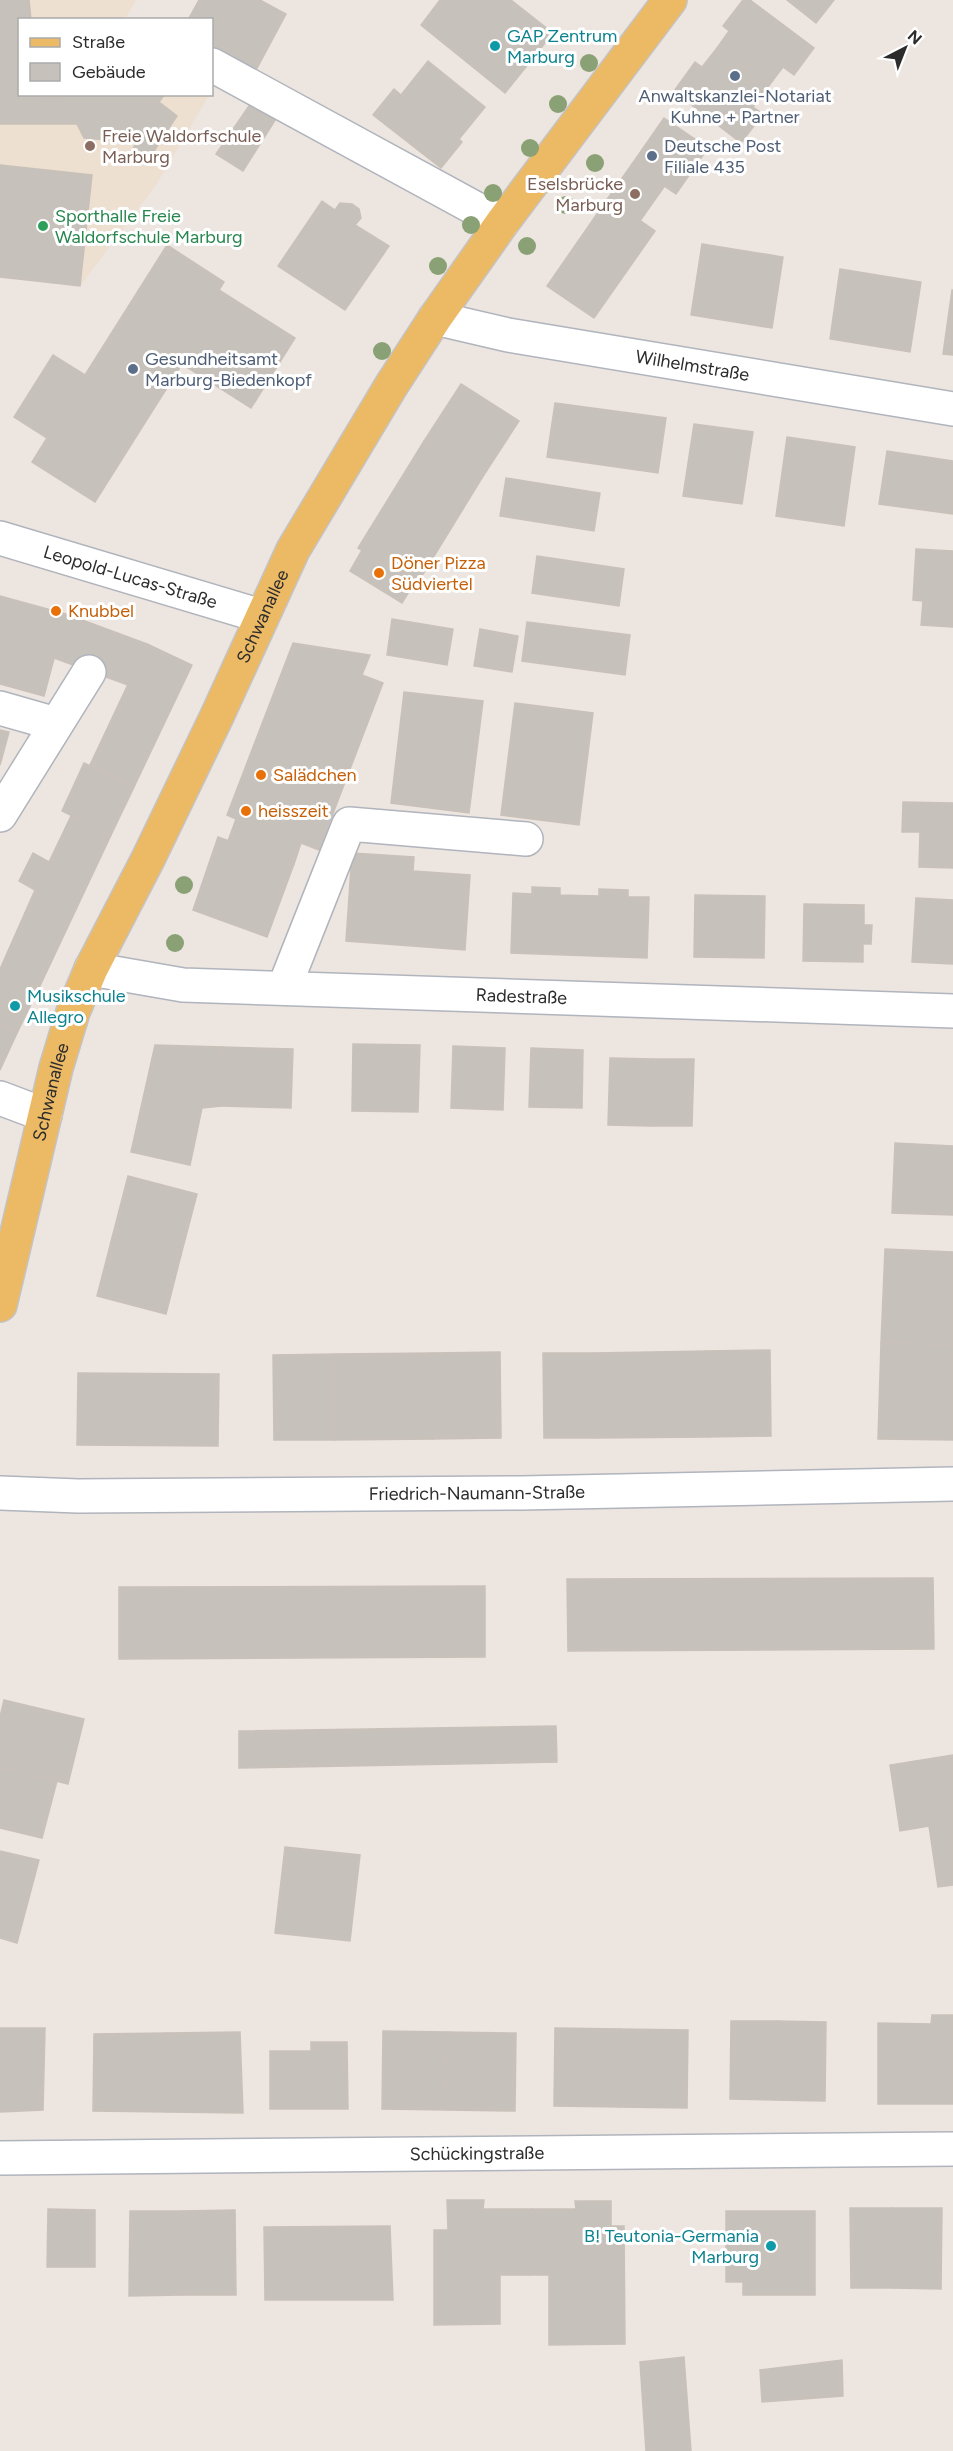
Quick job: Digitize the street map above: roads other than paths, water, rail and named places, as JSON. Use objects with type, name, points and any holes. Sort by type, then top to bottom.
[{"type":"main road","name":"Schwanallee","points":[[0,1305],[5,1257],[66,1034],[91,969],[192,768],[261,616],[299,539],[435,318],[502,223],[670,0]]},
{"type":"street","points":[[213,66],[502,223]]},
{"type":"street","name":"Wilhelmstraße","points":[[435,318],[508,335],[953,409]]},
{"type":"street","name":"Leopold-Lucas-Straße","points":[[0,538],[261,616]]},
{"type":"street","points":[[0,815],[89,672]]},
{"type":"street","points":[[0,708],[56,724]]},
{"type":"street","points":[[284,988],[350,824],[526,839]]},
{"type":"street","name":"Radestraße","points":[[91,969],[183,985],[953,1011]]},
{"type":"street","points":[[0,1098],[45,1115]]},
{"type":"street","name":"Friedrich-Naumann-Straße","points":[[0,1493],[90,1496],[510,1493],[953,1484]]},
{"type":"street","name":"Schückingstraße","points":[[0,2158],[953,2148]]},
{"type":"place","name":"GAP Zentrum Marburg","points":[[495,46]]},
{"type":"place","name":"Anwaltskanzlei-Notariat Kuhne + Partner","points":[[735,76]]},
{"type":"place","name":"Freie Waldorfschule Marburg","points":[[90,146]]},
{"type":"place","name":"Deutsche Post Filiale 435","points":[[652,156]]},
{"type":"place","name":"Eselsbrücke Marburg","points":[[635,194]]},
{"type":"place","name":"Sporthalle Freie Waldorfschule Marburg","points":[[43,226]]},
{"type":"place","name":"Gesundheitsamt Marburg-Biedenkopf","points":[[133,369]]},
{"type":"place","name":"Döner Pizza Südviertel","points":[[379,573]]},
{"type":"place","name":"Knubbel","points":[[56,611]]},
{"type":"place","name":"Salädchen","points":[[261,775]]},
{"type":"place","name":"heisszeit","points":[[246,811]]},
{"type":"place","name":"Musikschule Allegro","points":[[15,1006]]},
{"type":"place","name":"B! Teutonia-Germania Marburg","points":[[771,2246]]}]
